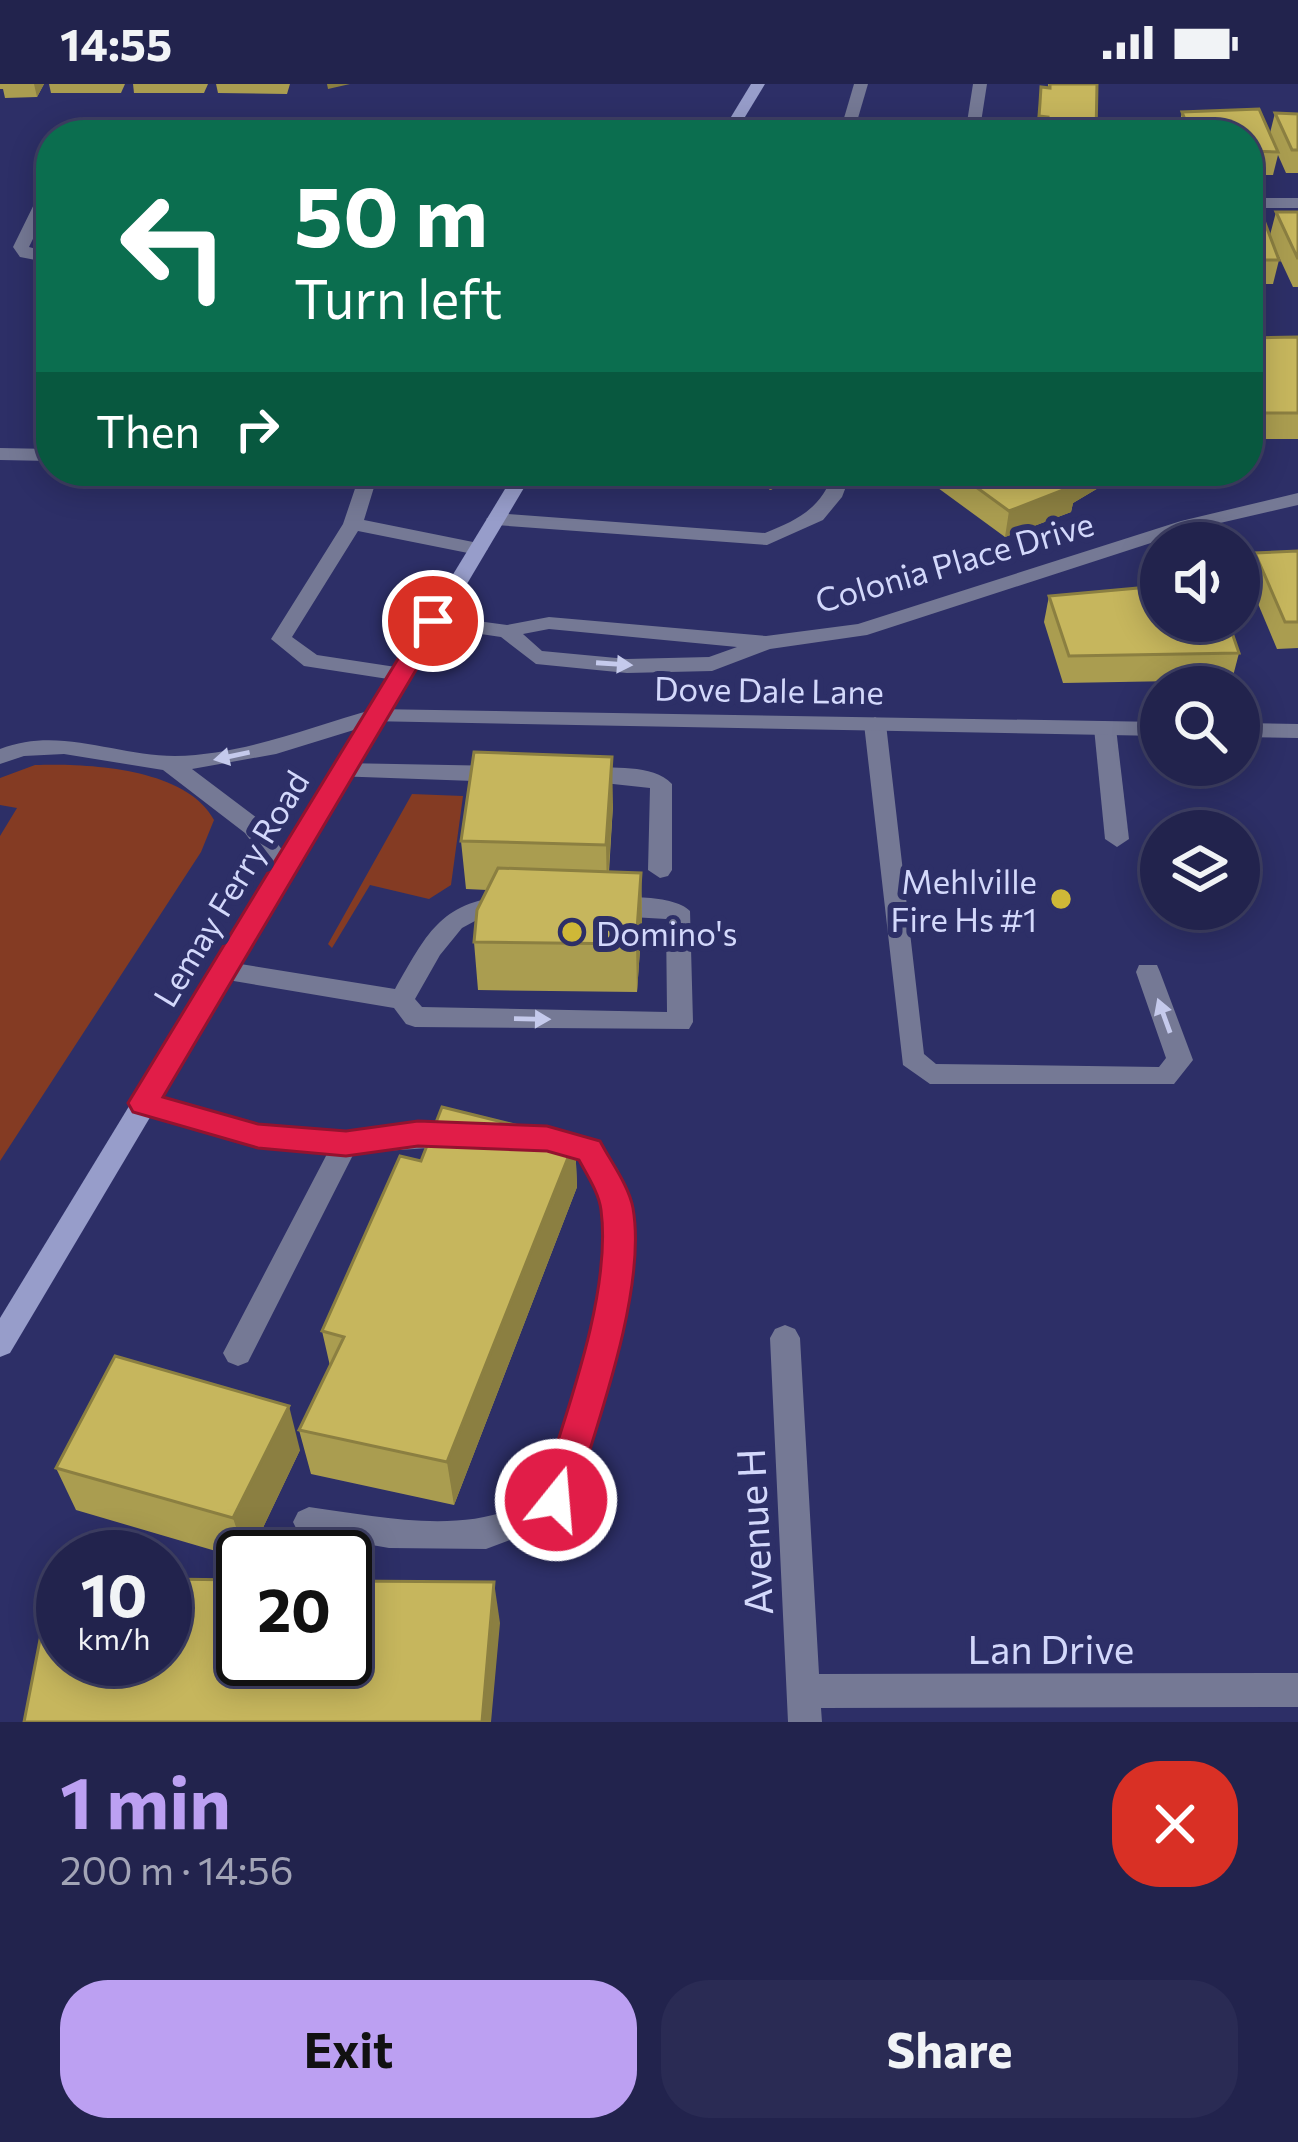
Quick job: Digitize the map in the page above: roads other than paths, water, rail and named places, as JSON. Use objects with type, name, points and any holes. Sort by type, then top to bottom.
[{"type":"main road","points":[[736,120],[758,84]]},
{"type":"main road","name":"Lemay Ferry Road","points":[[0,1344],[516,486]]},
{"type":"street","points":[[851,120],[862,84]]},
{"type":"street","points":[[974,120],[980,84]]},
{"type":"street","points":[[1263,202],[1298,203]]},
{"type":"street","points":[[36,216],[21,247],[36,256]]},
{"type":"street","points":[[0,454],[36,454]]},
{"type":"street","points":[[365,486],[353,524],[281,639],[311,661],[401,674]]},
{"type":"street","points":[[496,519],[767,539],[803,526],[827,508],[837,486]]},
{"type":"street","name":"Colonia Place Drive","points":[[507,631],[536,657],[627,666],[712,664],[766,643],[860,629],[1188,525],[1298,499]]},
{"type":"street","points":[[353,524],[478,548]]},
{"type":"street","name":"Colonia Place Drive","points":[[433,621],[507,631],[549,623],[766,643]]},
{"type":"street","name":"Dove Dale Lane","points":[[169,763],[284,745],[375,716],[1140,729]]},
{"type":"street","points":[[874,724],[912,1058],[930,1074],[1166,1077],[1180,1060],[1148,972]]},
{"type":"street","points":[[1105,728],[1117,839]]},
{"type":"street","points":[[1260,730],[1298,731]]},
{"type":"street","points":[[0,757],[78,747],[169,763],[253,827],[284,868]]},
{"type":"street","points":[[342,770],[521,774]]},
{"type":"street","points":[[566,775],[642,777],[661,784],[660,870]]},
{"type":"street","points":[[409,1009],[454,916],[482,905],[524,905]]},
{"type":"street","points":[[222,970],[409,1009],[680,1022],[678,911],[588,906]]},
{"type":"street","points":[[143,1103],[258,1136],[346,1143],[418,1133],[483,1136]]},
{"type":"street","points":[[309,1522],[389,1533],[486,1534],[536,1516],[556,1500],[599,1359],[619,1241],[617,1204],[590,1150],[526,1138]]},
{"type":"street","points":[[238,1353],[346,1143]]},
{"type":"street","name":"Avenue H","points":[[785,1338],[804,1706]]},
{"type":"street","name":"Lan Drive","points":[[804,1706],[1298,1690]]},
{"type":"place","name":"Mehlville Fire Hs #1","points":[[1061,899]]},
{"type":"place","name":"Domino's","points":[[572,932]]}]
